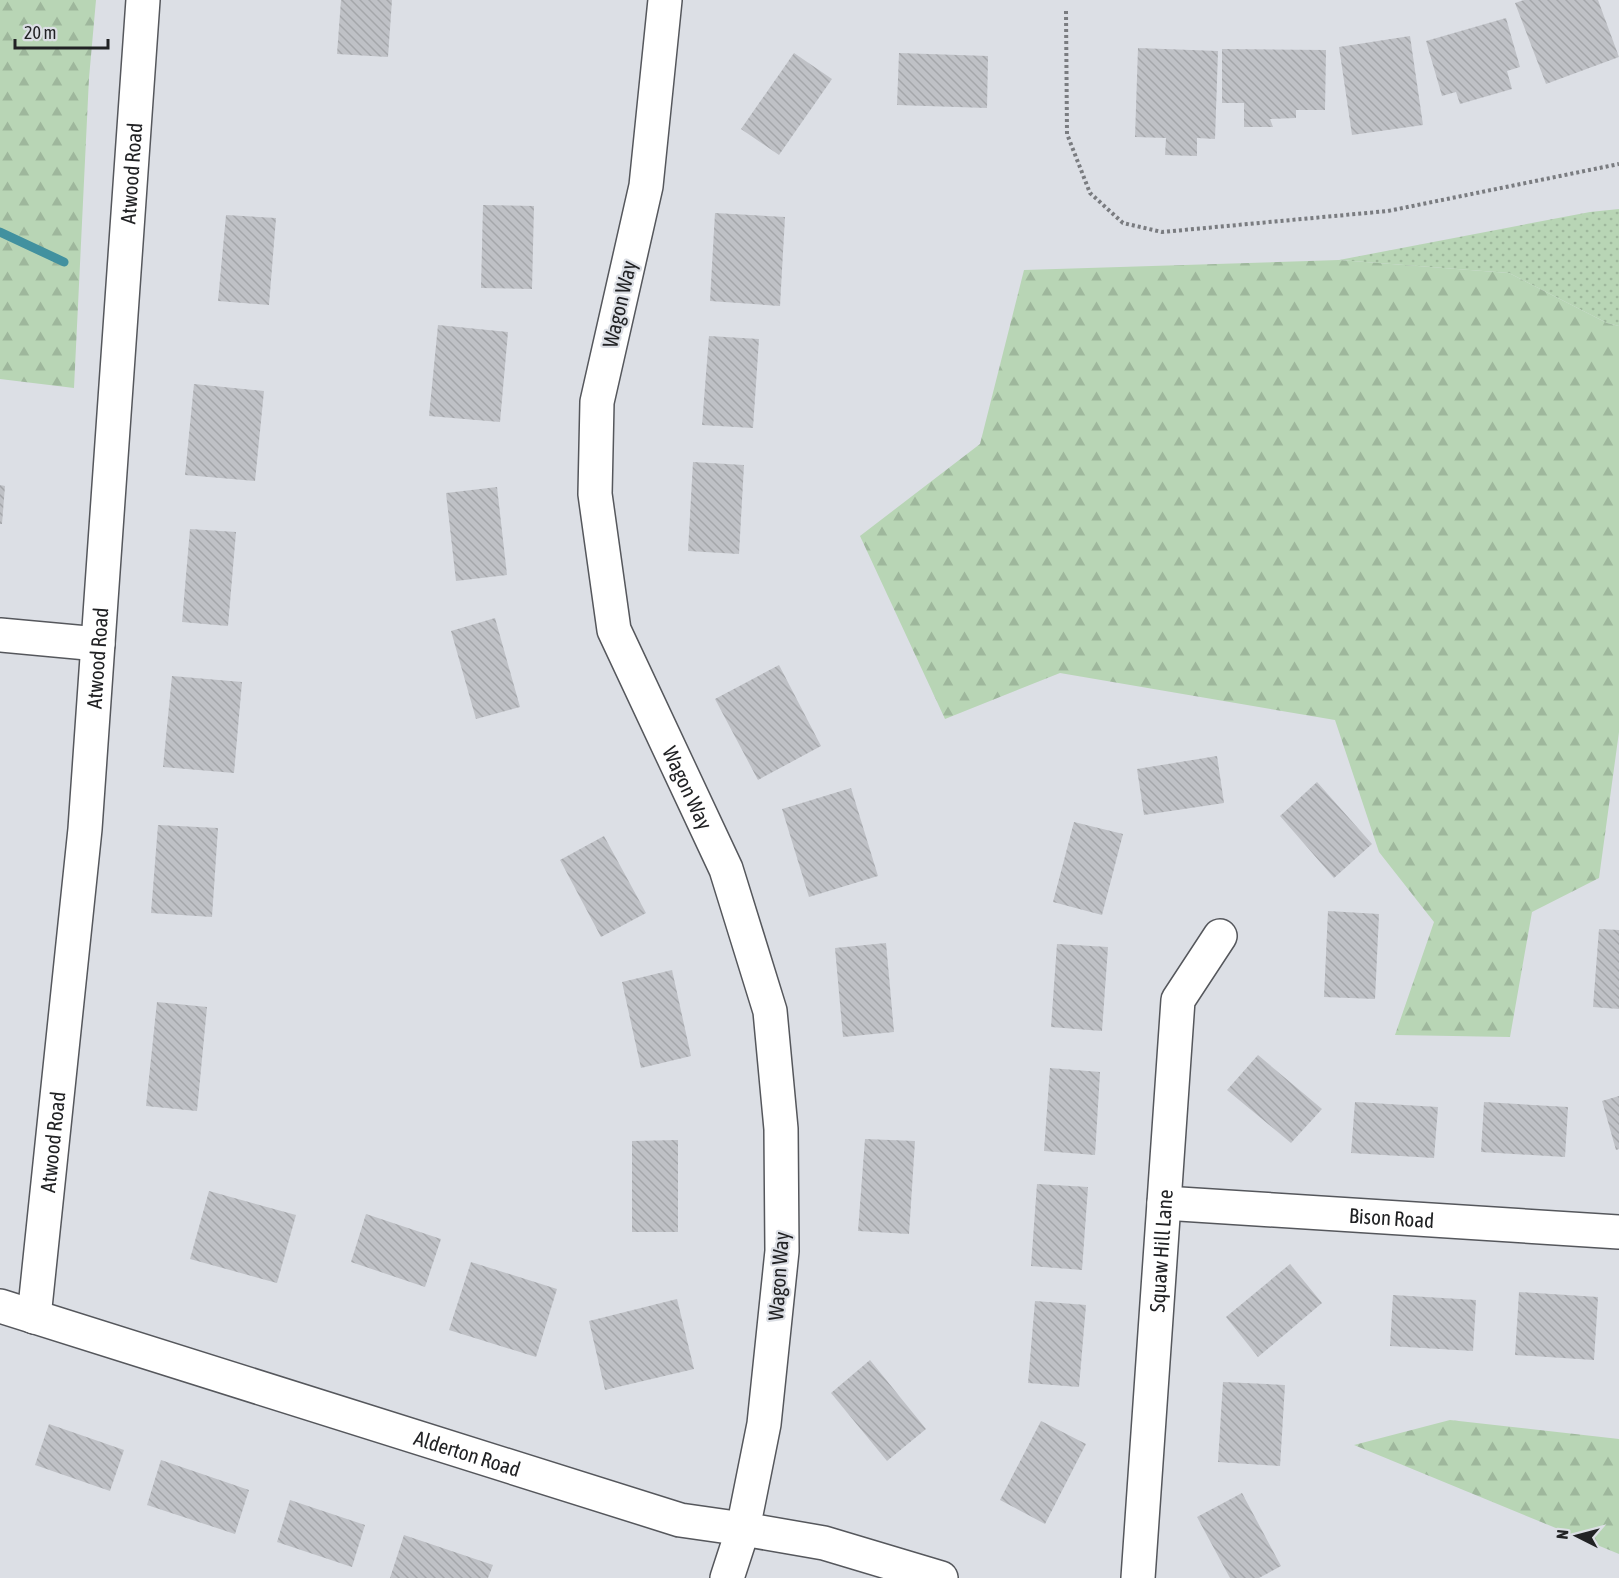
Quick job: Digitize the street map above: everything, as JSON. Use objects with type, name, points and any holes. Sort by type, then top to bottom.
[{"type":"street","name":"Atwood Road","points":[[34,1317],[86,829],[143,0]]},
{"type":"street","name":"Wagon Way","points":[[664,0],[646,186],[597,402],[595,494],[614,630],[726,869],[770,1011],[781,1129],[782,1251],[764,1424],[743,1529],[727,1578]]},
{"type":"street","points":[[0,635],[98,644]]},
{"type":"street","name":"Squaw Hill Lane","points":[[1138,1578],[1178,1000],[1220,936]]},
{"type":"street","name":"Bison Road","points":[[1164,1203],[1619,1232]]},
{"type":"street","name":"Alderton Road","points":[[0,1306],[680,1520],[824,1543],[941,1578]]},
{"type":"path","points":[[1066,11],[1067,134],[1090,193],[1123,223],[1162,232],[1388,211],[1619,164]]},
{"type":"green space","points":[[0,0],[96,0],[89,78],[74,388],[0,379]]},
{"type":"green space","points":[[1619,209],[1619,326],[1607,323],[1509,273],[1339,260],[1590,212]]},
{"type":"green space","points":[[1339,260],[1509,273],[1607,323],[1619,326],[1619,732],[1599,878],[1532,912],[1510,1037],[1395,1035],[1434,922],[1379,852],[1335,720],[1060,673],[945,719],[860,536],[980,444],[1024,270]]},
{"type":"green space","points":[[1450,1420],[1619,1439],[1619,1554],[1354,1445]]},
{"type":"building","points":[[341,0],[392,0],[388,57],[337,54]]},
{"type":"building","points":[[1524,0],[1598,0],[1619,57],[1546,84],[1515,3]]},
{"type":"building","points":[[1506,18],[1520,67],[1507,71],[1512,89],[1460,104],[1456,92],[1442,96],[1426,41]]},
{"type":"building","points":[[1410,36],[1423,125],[1352,135],[1339,47]]},
{"type":"building","points":[[1138,48],[1218,51],[1215,139],[1197,138],[1197,156],[1165,155],[1166,138],[1135,137]]},
{"type":"building","points":[[1222,49],[1326,50],[1325,110],[1296,110],[1296,118],[1270,119],[1273,127],[1244,127],[1244,103],[1222,103]]},
{"type":"building","points":[[794,53],[832,79],[779,155],[741,129]]},
{"type":"building","points":[[899,53],[988,56],[987,108],[897,105]]},
{"type":"building","points":[[483,205],[534,206],[532,289],[481,288]]},
{"type":"building","points":[[715,213],[785,217],[780,306],[710,301]]},
{"type":"building","points":[[226,215],[276,218],[269,305],[218,301]]},
{"type":"building","points":[[438,325],[508,332],[500,422],[429,416]]},
{"type":"building","points":[[709,336],[759,339],[753,428],[702,425]]},
{"type":"building","points":[[194,384],[264,391],[255,481],[185,475]]},
{"type":"building","points":[[693,462],[744,465],[739,554],[688,551]]},
{"type":"building","points":[[0,485],[5,486],[2,524],[0,524]]},
{"type":"building","points":[[497,487],[507,575],[456,581],[446,493]]},
{"type":"building","points":[[190,529],[236,532],[228,626],[182,622]]},
{"type":"building","points":[[495,618],[520,707],[476,719],[451,631]]},
{"type":"building","points":[[779,665],[821,746],[758,780],[715,699]]},
{"type":"building","points":[[172,676],[242,682],[234,773],[163,767]]},
{"type":"building","points":[[1217,756],[1224,803],[1144,815],[1137,769]]},
{"type":"building","points":[[1317,782],[1372,844],[1334,878],[1280,816]]},
{"type":"building","points":[[851,788],[878,876],[809,897],[782,809]]},
{"type":"building","points":[[1074,822],[1123,834],[1102,915],[1053,902]]},
{"type":"building","points":[[158,825],[218,828],[212,917],[151,913]]},
{"type":"building","points":[[604,836],[646,913],[601,937],[560,860]]},
{"type":"building","points":[[1328,911],[1379,914],[1375,999],[1324,997]]},
{"type":"building","points":[[1599,929],[1619,930],[1619,1009],[1593,1007]]},
{"type":"building","points":[[886,943],[894,1032],[843,1037],[835,948]]},
{"type":"building","points":[[1057,944],[1108,947],[1102,1031],[1051,1027]]},
{"type":"building","points":[[672,970],[691,1056],[641,1068],[622,982]]},
{"type":"building","points":[[157,1002],[207,1007],[197,1111],[146,1106]]},
{"type":"building","points":[[1258,1055],[1322,1109],[1291,1143],[1227,1090]]},
{"type":"building","points":[[1050,1068],[1100,1072],[1095,1155],[1044,1151]]},
{"type":"building","points":[[1619,1096],[1619,1149],[1616,1150],[1602,1101]]},
{"type":"building","points":[[1355,1102],[1438,1107],[1434,1158],[1351,1153]]},
{"type":"building","points":[[1484,1102],[1568,1107],[1565,1157],[1481,1152]]},
{"type":"building","points":[[865,1139],[915,1141],[909,1234],[858,1231]]},
{"type":"building","points":[[678,1140],[678,1232],[632,1232],[632,1141]]},
{"type":"building","points":[[1037,1184],[1088,1187],[1082,1270],[1031,1266]]},
{"type":"building","points":[[209,1191],[296,1215],[277,1283],[190,1259]]},
{"type":"building","points":[[366,1214],[441,1239],[425,1287],[351,1262]]},
{"type":"building","points":[[471,1262],[557,1289],[536,1357],[449,1330]]},
{"type":"building","points":[[1290,1264],[1322,1303],[1258,1357],[1226,1317]]},
{"type":"building","points":[[1519,1292],[1598,1297],[1594,1360],[1515,1355]]},
{"type":"building","points":[[1393,1295],[1476,1300],[1473,1351],[1390,1346]]},
{"type":"building","points":[[677,1299],[694,1369],[605,1390],[589,1321]]},
{"type":"building","points":[[1035,1301],[1086,1305],[1079,1387],[1028,1383]]},
{"type":"building","points":[[870,1360],[926,1429],[887,1461],[831,1393]]},
{"type":"building","points":[[1223,1382],[1285,1385],[1280,1466],[1218,1462]]},
{"type":"building","points":[[1041,1421],[1086,1444],[1045,1524],[1000,1500]]},
{"type":"building","points":[[49,1424],[124,1450],[110,1491],[35,1465]]},
{"type":"building","points":[[161,1460],[249,1490],[235,1534],[147,1505]]},
{"type":"building","points":[[1242,1493],[1281,1566],[1259,1578],[1230,1578],[1197,1517]]},
{"type":"building","points":[[290,1500],[365,1525],[352,1567],[277,1542]]},
{"type":"building","points":[[404,1535],[493,1565],[488,1578],[390,1578]]},
{"type":"waterway","points":[[0,232],[64,262]]}]
